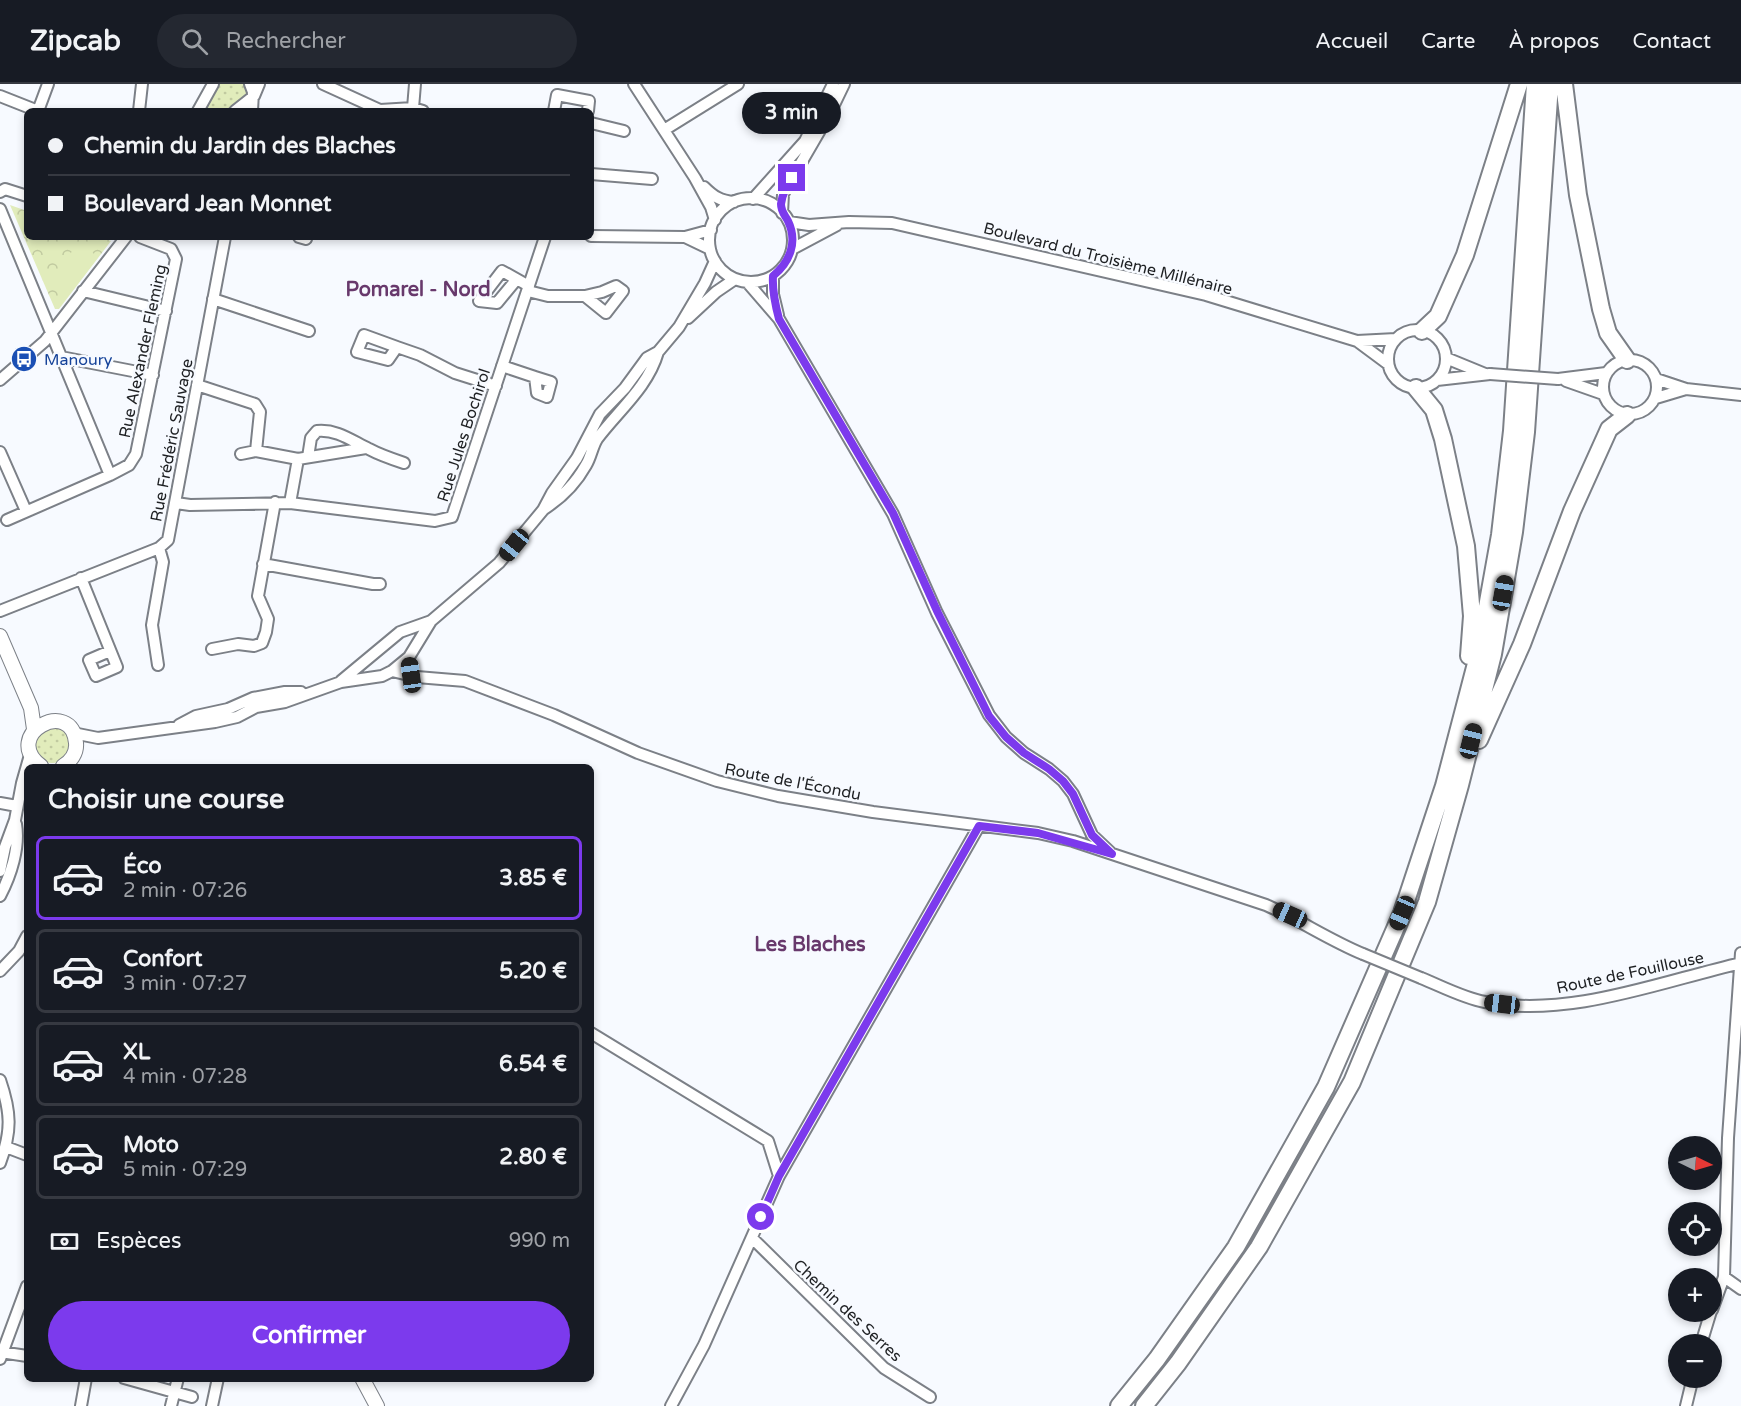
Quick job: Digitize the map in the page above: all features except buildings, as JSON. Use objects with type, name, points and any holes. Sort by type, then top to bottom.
[{"type":"highway","points":[[1422,331],[1438,316],[1465,255],[1518,84]]},
{"type":"highway","points":[[1119,1406],[1157,1359],[1236,1247],[1326,1087],[1402,913],[1444,786],[1479,652],[1500,535],[1512,431],[1535,84]]},
{"type":"highway","points":[[1144,1406],[1178,1363],[1259,1247],[1352,1082],[1427,903],[1493,654],[1514,532],[1526,432],[1550,84]]},
{"type":"highway","points":[[1564,84],[1578,195],[1601,309],[1608,333],[1627,360]]},
{"type":"highway","points":[[1416,388],[1434,410],[1443,439],[1466,546],[1472,616],[1464,716]]},
{"type":"highway","points":[[1460,785],[1521,644],[1572,511],[1609,429],[1627,415]]},
{"type":"main road","points":[[0,636],[31,708],[34,729],[28,742],[30,755],[39,764]]},
{"type":"main road","points":[[31,708],[48,721],[63,723],[73,733],[75,739],[70,761]]},
{"type":"main road","points":[[34,729],[48,721]]},
{"type":"main road","points":[[364,1382],[377,1406]]},
{"type":"street","points":[[39,108],[48,84]]},
{"type":"street","points":[[139,108],[142,84]]},
{"type":"street","points":[[200,108],[213,84]]},
{"type":"street","points":[[250,84],[254,96]]},
{"type":"street","points":[[252,108],[259,84]]},
{"type":"street","points":[[323,84],[376,108]]},
{"type":"street","points":[[415,84],[418,108]]},
{"type":"street","points":[[634,84],[695,178],[711,207],[713,225],[710,249],[715,261],[720,269],[735,279],[747,282],[765,280],[773,276],[782,269],[792,249],[793,239],[785,217],[783,194],[830,113],[844,84]]},
{"type":"street","points":[[664,130],[738,84]]},
{"type":"street","points":[[753,199],[805,141],[833,84]]},
{"type":"street","points":[[555,108],[557,95],[589,101],[588,108]]},
{"type":"street","points":[[0,96],[30,108]]},
{"type":"street","points":[[239,108],[254,96]]},
{"type":"street","points":[[594,124],[624,131]]},
{"type":"street","points":[[594,174],[652,179]]},
{"type":"street","points":[[695,178],[712,196],[721,200],[734,202],[753,199],[769,203],[785,217]]},
{"type":"street","points":[[0,192],[5,189],[24,195]]},
{"type":"street","points":[[594,237],[685,237],[713,225],[720,213],[734,202]]},
{"type":"street","points":[[0,209],[110,476]]},
{"type":"street","name":"Boulevard du Troisième Millénaire","points":[[785,217],[809,225],[849,222],[892,223],[1206,295],[1357,340],[1396,339]]},
{"type":"street","name":"Boulevard du Troisième Millénaire","points":[[792,249],[819,233],[849,222]]},
{"type":"street","points":[[685,237],[710,249]]},
{"type":"street","points":[[0,380],[45,341],[124,240]]},
{"type":"street","name":"Rue Alexander Fleming","points":[[7,520],[110,476],[129,465],[136,454],[176,259],[171,249],[148,240]]},
{"type":"street","name":"Rue Frédéric Sauvage","points":[[159,548],[168,540],[176,503],[224,240]]},
{"type":"street","name":"Rue Jules Bochirol","points":[[176,503],[190,505],[275,502],[435,521],[452,517],[544,240]]},
{"type":"street","points":[[679,327],[715,261]]},
{"type":"street","name":"Route de Fouillouse","points":[[773,276],[773,294],[779,319]]},
{"type":"street","points":[[73,733],[98,738],[175,726],[196,716],[228,709],[253,698],[285,692],[308,693],[341,682],[382,676],[392,671],[409,657],[431,621],[499,563],[543,510],[577,458],[600,414],[647,358],[658,352],[679,327],[716,292],[735,279]]},
{"type":"street","points":[[516,280],[529,289],[548,296],[585,296]]},
{"type":"street","name":"Route de Fouillouse","points":[[747,282],[779,319],[893,513],[938,613],[989,716],[1006,737],[1024,753],[1063,781],[1073,794],[1092,835],[1112,854],[1266,905],[1290,915],[1337,943],[1483,1001],[1520,1006],[1574,1003],[1741,960]]},
{"type":"street","points":[[83,291],[166,311]]},
{"type":"street","points":[[213,299],[309,331]]},
{"type":"street","points":[[1413,331],[1422,331],[1438,340],[1446,357],[1442,374],[1437,380],[1431,385],[1416,388],[1401,384],[1395,378],[1388,364],[1388,355],[1396,339],[1413,331]]},
{"type":"street","name":"Boulevard du Troisième Millénaire","points":[[1357,340],[1388,364]]},
{"type":"street","points":[[398,347],[420,355],[454,373],[495,386]]},
{"type":"street","points":[[62,357],[153,375]]},
{"type":"street","points":[[1446,357],[1488,374]]},
{"type":"street","points":[[1437,380],[1488,374],[1561,379],[1606,373],[1619,362],[1627,360],[1645,364],[1656,379],[1658,388],[1656,398]]},
{"type":"street","points":[[502,366],[535,377]]},
{"type":"street","points":[[1606,373],[1603,394],[1612,408],[1627,415],[1644,411],[1656,398],[1686,389]]},
{"type":"street","points":[[1561,379],[1603,394]]},
{"type":"street","points":[[1656,379],[1686,389],[1741,395]]},
{"type":"street","points":[[197,386],[255,404],[260,412],[256,451]]},
{"type":"street","points":[[290,503],[303,458],[311,438],[317,431],[324,430],[350,438],[385,457],[404,463]]},
{"type":"street","points":[[241,454],[256,451],[303,458],[366,448]]},
{"type":"street","points":[[0,452],[26,511]]},
{"type":"street","points":[[213,649],[238,644],[254,646],[262,644],[267,632],[268,619],[258,596],[275,502]]},
{"type":"street","points":[[0,611],[159,548],[163,562],[152,625],[158,665]]},
{"type":"street","points":[[263,564],[380,584]]},
{"type":"street","points":[[81,578],[117,667],[96,676],[89,660],[110,651]]},
{"type":"street","points":[[341,682],[400,632],[431,621]]},
{"type":"street","points":[[413,628],[420,638]]},
{"type":"street","points":[[409,657],[411,675]]},
{"type":"street","points":[[79,665],[92,667]]},
{"type":"street","points":[[358,667],[363,680]]},
{"type":"street","name":"Route de l'Écondu","points":[[392,671],[465,681],[554,715],[638,753],[717,781],[778,796],[873,812],[1038,833],[1112,854]]},
{"type":"street","points":[[70,761],[98,738]]},
{"type":"street","points":[[28,764],[30,755]]},
{"type":"street","points":[[0,871],[24,780]]},
{"type":"street","points":[[0,802],[17,806]]},
{"type":"street","points":[[0,896],[15,850],[17,832],[15,820]]},
{"type":"street","points":[[671,1406],[704,1345],[779,1176],[979,826]]},
{"type":"street","points":[[0,971],[19,951],[24,942]]},
{"type":"street","points":[[1722,1282],[1728,1138],[1741,960]]},
{"type":"street","points":[[594,1035],[768,1141],[779,1176]]},
{"type":"street","points":[[0,1080],[7,1101],[10,1122],[6,1146],[0,1163]]},
{"type":"street","points":[[6,1146],[24,1154]]},
{"type":"street","name":"Chemin des Serres","points":[[752,1238],[884,1368],[930,1397]]},
{"type":"street","points":[[1724,1277],[1741,1289]]},
{"type":"street","points":[[24,1294],[1,1355],[24,1356]]},
{"type":"street","points":[[81,1406],[85,1382]]},
{"type":"street","points":[[138,1382],[192,1397]]},
{"type":"street","points":[[171,1406],[177,1382]]},
{"type":"street","points":[[212,1406],[217,1382]]},
{"type":"street","points":[[1686,1406],[1690,1388]]},
{"type":"green space","points":[[218,84],[247,84],[250,94],[234,108],[205,108]]},
{"type":"green space","points":[[10,205],[24,210],[24,237]]},
{"type":"green space","points":[[25,240],[111,241],[59,309],[55,309]]},
{"type":"green space","points":[[79,242],[98,257],[71,292],[53,277]]},
{"type":"green space","points":[[52,727],[65,732],[70,745],[65,758],[52,763],[39,758],[34,745],[39,732]]},
{"type":"place","name":"Manoury","points":[[24,359]]},
{"type":"district","name":"Pomarel - Nord","points":[[418,289]]},
{"type":"district","name":"Les Blaches","points":[[810,944]]},
{"type":"route","points":[[761,1217],[779,1176],[979,826],[1038,833],[1112,854],[1092,835],[1073,794],[1063,781],[1024,753],[1006,737],[989,716],[938,613],[893,513],[779,319],[772,282],[773,276],[788,260],[792,249],[791,229],[782,213],[781,203],[792,178]]}]
